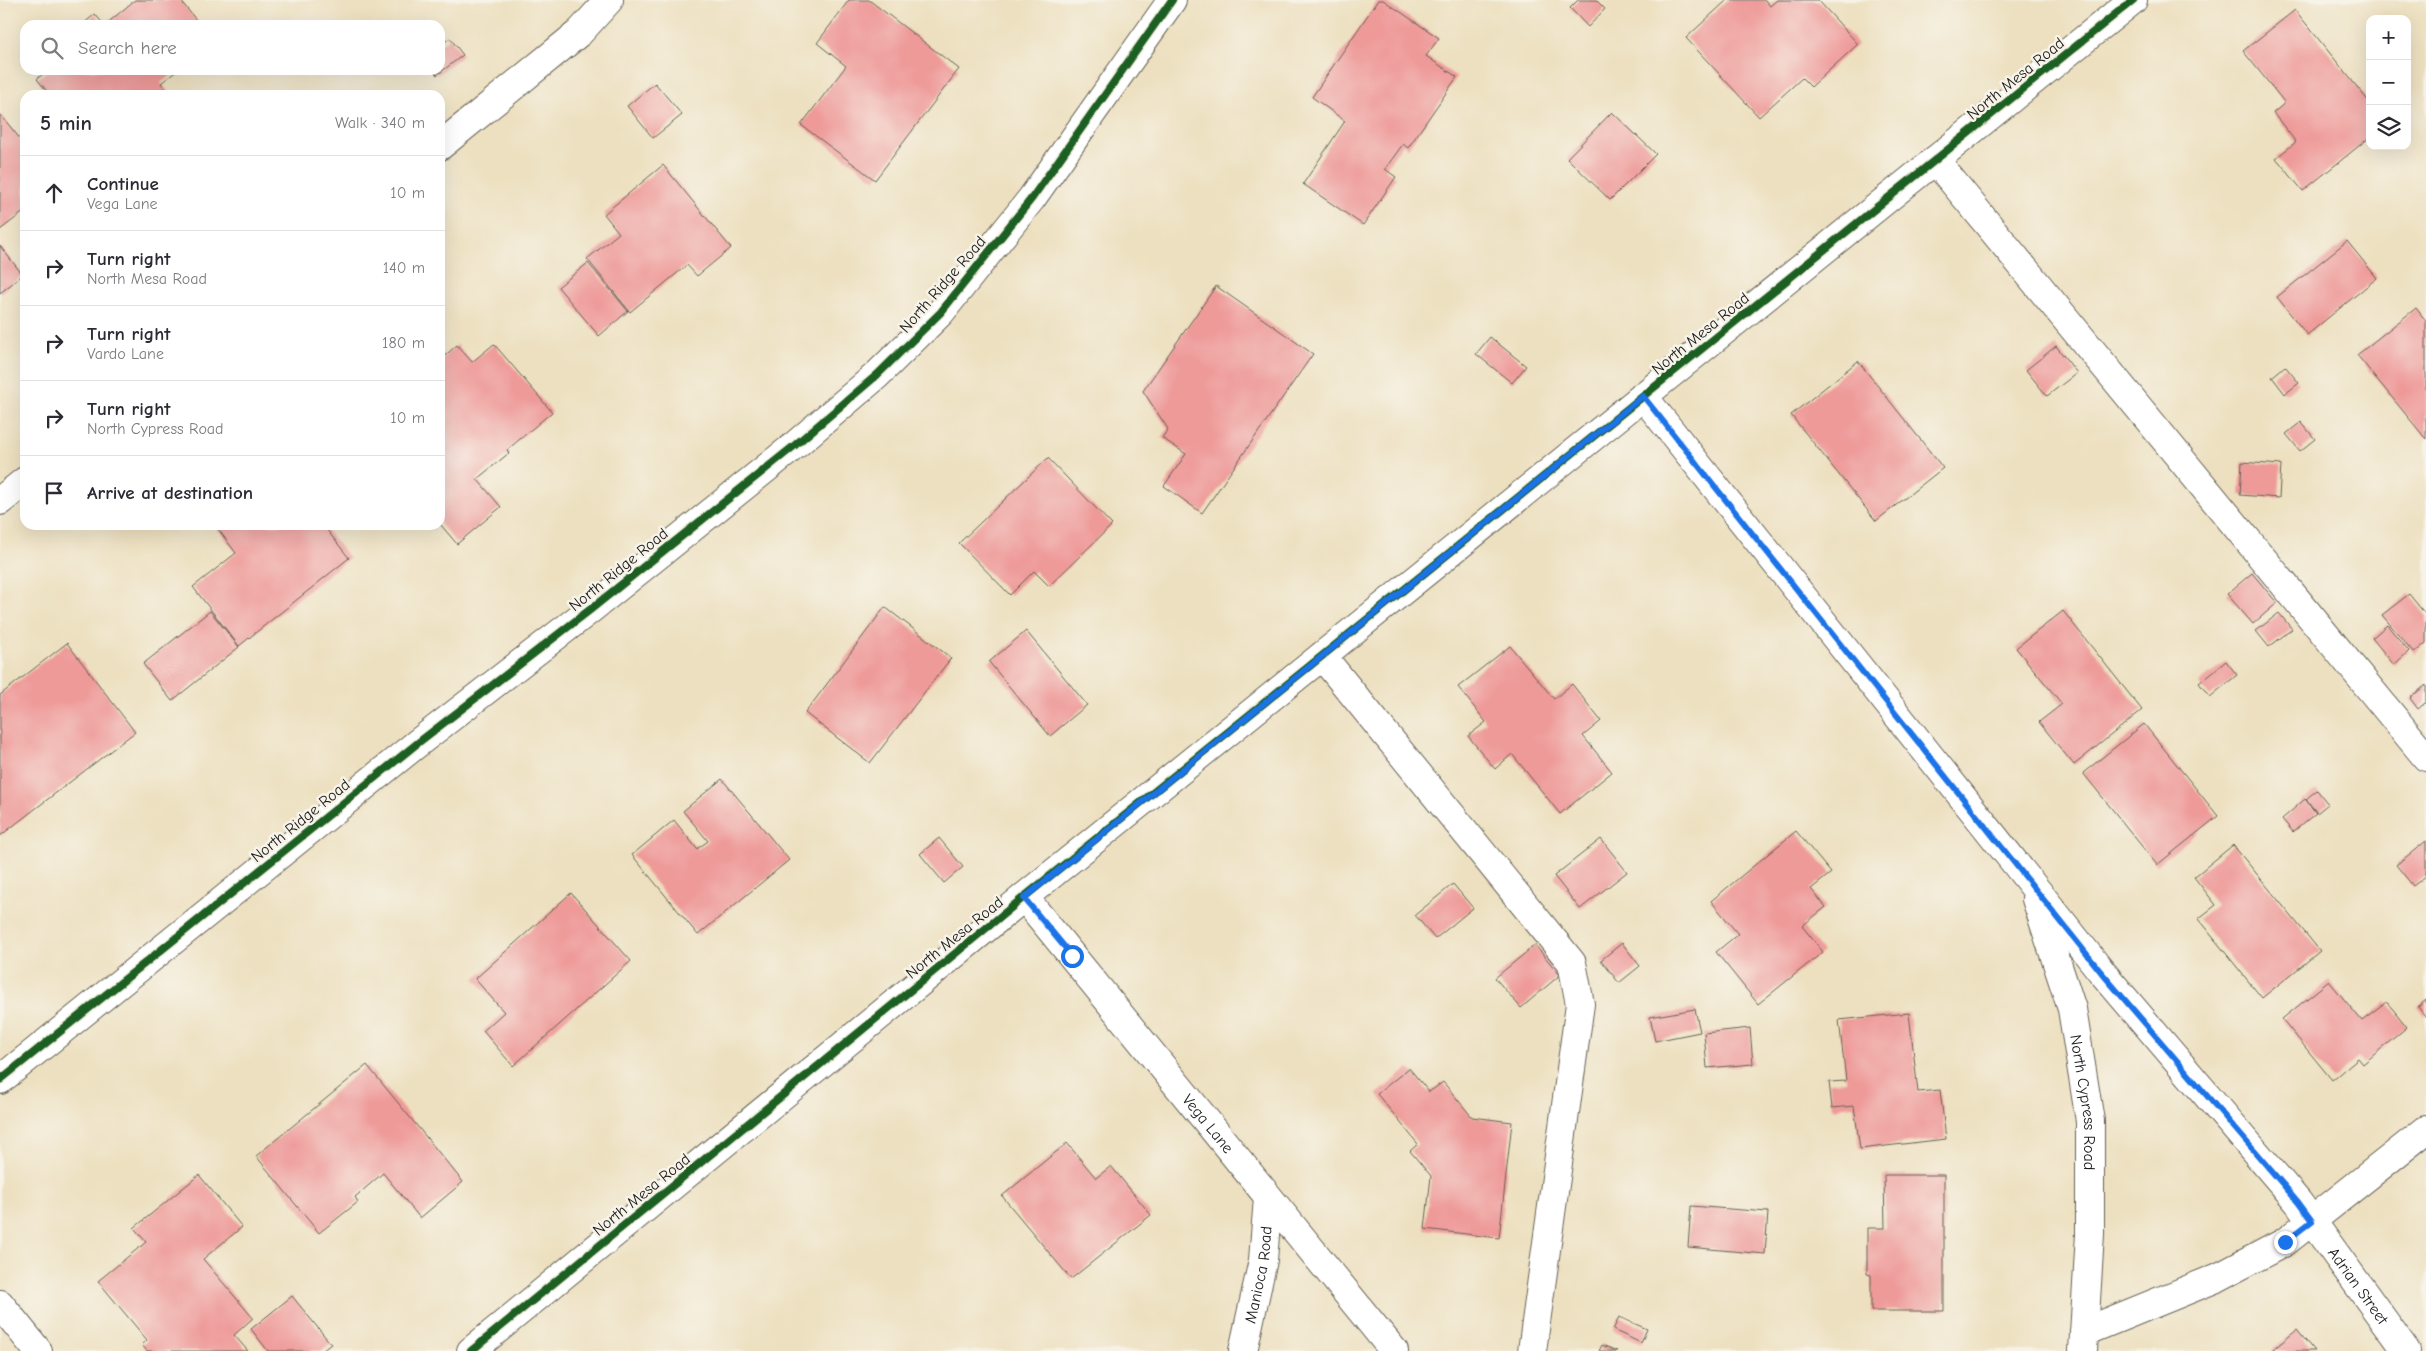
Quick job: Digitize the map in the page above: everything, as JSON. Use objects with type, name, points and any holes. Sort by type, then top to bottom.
[{"type":"street","points":[[445,142],[580,32],[609,0]]},
{"type":"street","name":"North Ridge Road","points":[[0,1080],[419,742],[591,609],[756,476],[877,375],[941,312],[1032,198],[1172,0]]},
{"type":"street","name":"North Mesa Road","points":[[471,1351],[1024,898],[2133,0]]},
{"type":"street","points":[[1935,160],[2426,757]]},
{"type":"street","name":"Adrian Street","points":[[1643,396],[2101,972],[2312,1221],[2406,1351]]},
{"type":"street","points":[[0,501],[20,485]]},
{"type":"street","points":[[1322,656],[1572,963],[1580,1004],[1532,1351]]},
{"type":"street","name":"North Cypress Road","points":[[2030,881],[2072,1009],[2090,1121],[2090,1234],[2084,1341],[2218,1277],[2285,1242],[2426,1130]]},
{"type":"street","name":"Vega Lane","points":[[1024,898],[1394,1351]]},
{"type":"street","name":"Manioca Road","points":[[1243,1351],[1263,1260],[1268,1198]]},
{"type":"street","points":[[0,1304],[38,1351]]},
{"type":"building","points":[[135,0],[180,0],[196,20],[111,20]]},
{"type":"building","points":[[849,0],[869,0],[959,69],[875,180],[801,125],[846,66],[817,43]]},
{"type":"building","points":[[1378,0],[1383,0],[1439,38],[1426,56],[1457,77],[1408,148],[1403,144],[1385,169],[1396,177],[1363,225],[1303,184],[1345,121],[1312,97]]},
{"type":"building","points":[[1578,0],[1596,0],[1605,9],[1588,27],[1570,8]]},
{"type":"building","points":[[1727,0],[1765,0],[1770,6],[1777,0],[1818,0],[1858,44],[1811,87],[1802,78],[1759,117],[1686,38]]},
{"type":"building","points":[[2295,10],[2366,98],[2366,140],[2303,191],[2276,158],[2296,142],[2273,113],[2285,103],[2243,51]]},
{"type":"building","points":[[95,14],[100,20],[88,20]]},
{"type":"building","points":[[450,38],[463,55],[445,69],[445,42]]},
{"type":"building","points":[[42,75],[171,75],[161,83],[167,90],[46,90],[37,79]]},
{"type":"building","points":[[655,83],[682,115],[653,138],[627,106]]},
{"type":"building","points":[[1612,112],[1656,154],[1610,200],[1567,158]]},
{"type":"building","points":[[0,114],[20,139],[20,215],[0,230]]},
{"type":"building","points":[[663,165],[731,248],[697,276],[687,265],[630,312],[587,259],[619,233],[604,214]]},
{"type":"building","points":[[2347,241],[2377,278],[2307,335],[2277,297]]},
{"type":"building","points":[[0,246],[20,271],[20,277],[0,293]]},
{"type":"building","points":[[588,263],[628,311],[599,336],[558,287]]},
{"type":"building","points":[[1216,286],[1313,354],[1202,513],[1164,486],[1186,454],[1162,438],[1168,429],[1143,391]]},
{"type":"building","points":[[2416,308],[2426,321],[2426,439],[2357,355]]},
{"type":"building","points":[[1490,337],[1526,366],[1512,383],[1476,354]]},
{"type":"building","points":[[494,344],[552,412],[507,450],[509,453],[477,479],[501,507],[457,544],[445,530],[445,356],[457,345],[472,362]]},
{"type":"building","points":[[2056,346],[2077,373],[2047,396],[2026,370]]},
{"type":"building","points":[[1858,361],[1943,468],[1876,521],[1791,415]]},
{"type":"building","points":[[2285,366],[2299,383],[2285,394],[2272,377]]},
{"type":"building","points":[[2301,422],[2315,439],[2300,451],[2286,434]]},
{"type":"building","points":[[1048,458],[1112,525],[1049,586],[1034,571],[1010,595],[959,543]]},
{"type":"building","points":[[2242,462],[2281,465],[2279,498],[2240,495]]},
{"type":"building","points":[[219,530],[327,530],[349,558],[239,646],[193,587],[236,553]]},
{"type":"building","points":[[2252,573],[2277,603],[2253,624],[2227,594]]},
{"type":"building","points":[[2409,594],[2426,615],[2426,643],[2414,653],[2382,615]]},
{"type":"building","points":[[885,607],[951,658],[870,763],[805,713]]},
{"type":"building","points":[[210,611],[239,647],[172,701],[143,664]]},
{"type":"building","points":[[2063,611],[2142,710],[2074,765],[2039,722],[2062,704],[2016,648]]},
{"type":"building","points":[[2279,613],[2292,629],[2269,647],[2256,631]]},
{"type":"building","points":[[2387,625],[2409,651],[2394,665],[2372,638]]},
{"type":"building","points":[[1026,631],[1087,705],[1050,736],[989,662]]},
{"type":"building","points":[[67,643],[135,732],[0,836],[0,695]]},
{"type":"building","points":[[1510,646],[1554,699],[1572,684],[1601,721],[1583,736],[1612,772],[1560,814],[1512,754],[1495,769],[1468,736],[1486,722],[1458,687]]},
{"type":"building","points":[[2226,661],[2237,675],[2210,697],[2199,683]]},
{"type":"building","points":[[2426,685],[2426,702],[2418,709],[2410,698]]},
{"type":"building","points":[[2144,724],[2218,816],[2157,865],[2083,773]]},
{"type":"building","points":[[722,779],[789,860],[698,935],[632,855],[674,820],[697,849],[708,841],[683,811]]},
{"type":"building","points":[[2317,790],[2328,804],[2317,813],[2306,799]]},
{"type":"building","points":[[2305,799],[2316,813],[2293,832],[2282,819]]},
{"type":"building","points":[[1796,831],[1831,873],[1811,889],[1826,907],[1802,926],[1823,952],[1758,1004],[1716,952],[1738,934],[1711,901]]},
{"type":"building","points":[[939,838],[963,867],[944,883],[920,854]]},
{"type":"building","points":[[1601,839],[1627,872],[1580,909],[1554,876]]},
{"type":"building","points":[[2426,841],[2426,876],[2413,886],[2396,865]]},
{"type":"building","points":[[2233,845],[2320,951],[2262,998],[2198,919],[2216,905],[2194,877]]},
{"type":"building","points":[[1453,884],[1473,908],[1435,939],[1415,915]]},
{"type":"building","points":[[571,893],[631,961],[513,1066],[483,1031],[504,1012],[475,979]]},
{"type":"building","points":[[1622,943],[1640,966],[1619,983],[1601,960]]},
{"type":"building","points":[[1535,945],[1560,975],[1521,1008],[1495,978]]},
{"type":"building","points":[[2329,981],[2362,1021],[2387,1002],[2407,1027],[2363,1064],[2358,1058],[2332,1080],[2282,1019]]},
{"type":"building","points":[[2426,1000],[2426,1017],[2418,1007]]},
{"type":"building","points":[[1695,1009],[1700,1032],[1655,1041],[1650,1017]]},
{"type":"building","points":[[1909,1013],[1918,1092],[1940,1090],[1946,1139],[1860,1149],[1854,1106],[1832,1108],[1829,1082],[1846,1081],[1839,1020]]},
{"type":"building","points":[[1750,1028],[1753,1064],[1707,1068],[1704,1033]]},
{"type":"building","points":[[367,1065],[463,1182],[420,1218],[383,1173],[355,1197],[358,1202],[319,1233],[256,1156]]},
{"type":"building","points":[[1409,1068],[1429,1092],[1443,1082],[1472,1117],[1512,1122],[1499,1238],[1425,1229],[1431,1176],[1410,1151],[1418,1144],[1377,1094]]},
{"type":"building","points":[[1067,1143],[1096,1178],[1111,1166],[1151,1215],[1071,1279],[1002,1196]]},
{"type":"building","points":[[199,1175],[242,1227],[203,1259],[253,1318],[234,1335],[248,1351],[147,1351],[142,1345],[147,1340],[98,1281],[146,1242],[134,1228]]},
{"type":"building","points":[[1884,1175],[1944,1175],[1944,1311],[1871,1311],[1871,1275],[1867,1274],[1867,1228],[1885,1228]]},
{"type":"building","points":[[1691,1206],[1768,1212],[1765,1254],[1688,1247]]},
{"type":"building","points":[[292,1296],[331,1344],[322,1351],[268,1351],[251,1329]]},
{"type":"building","points":[[1619,1317],[1647,1329],[1641,1343],[1613,1330]]},
{"type":"building","points":[[2297,1330],[2314,1351],[2271,1351]]},
{"type":"building","points":[[1602,1345],[1617,1351],[1599,1351]]},
{"type":"cycle path","points":[[0,1080],[419,742],[591,609],[794,446],[877,375],[941,312],[1032,198],[1172,0]]},
{"type":"cycle path","points":[[471,1351],[1024,897],[2133,0]]},
{"type":"route","points":[[1072,956],[1024,898],[1643,396],[2101,972],[2298,1202],[2312,1221],[2285,1242]]}]
